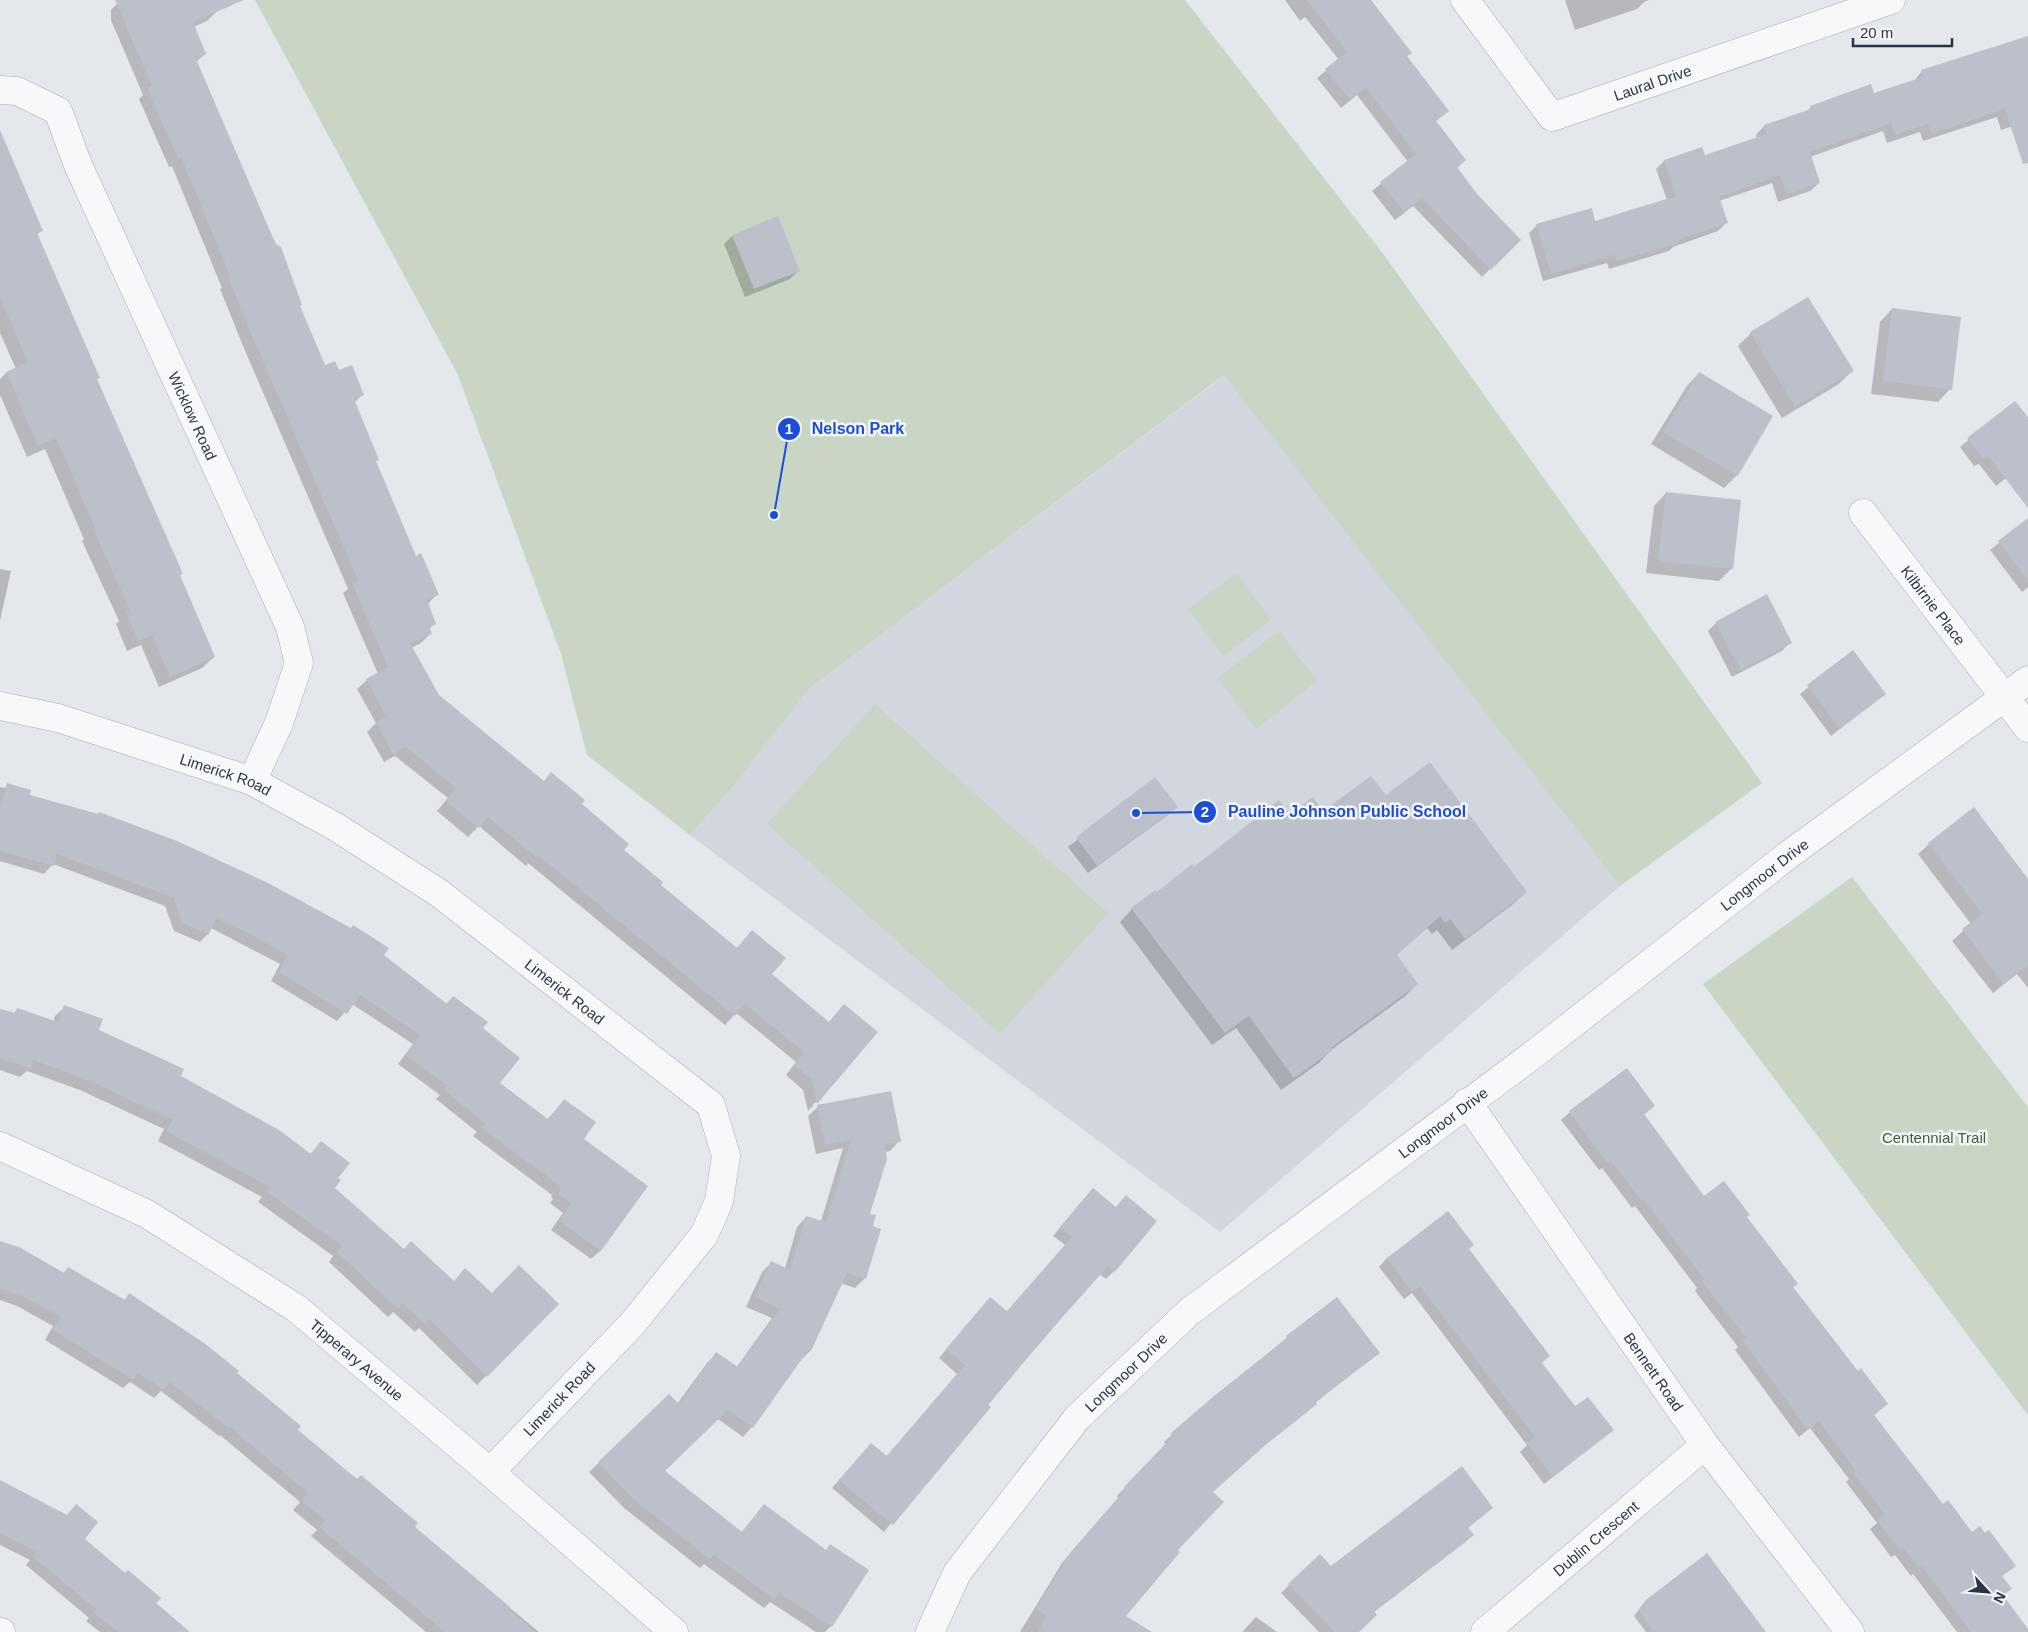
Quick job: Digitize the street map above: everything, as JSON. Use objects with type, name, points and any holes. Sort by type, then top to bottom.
[{"type":"street","name":"Laural Drive","points":[[1464,0],[1552,117],[1891,0]]},
{"type":"street","name":"Wicklow Road","points":[[0,90],[17,91],[58,110],[78,165],[290,628],[299,663],[279,723],[252,781]]},
{"type":"street","name":"Kilbirnie Place","points":[[1863,513],[2028,728]]},
{"type":"street","name":"Longmoor Drive","points":[[930,1632],[957,1573],[1077,1418],[1189,1312],[1467,1102],[1538,1051],[1791,853],[2028,680]]},
{"type":"street","name":"Limerick Road","points":[[0,706],[58,718],[252,781],[336,827],[439,893],[711,1106],[726,1156],[719,1201],[704,1235],[633,1323],[490,1472]]},
{"type":"street","name":"Bennett Road","points":[[1467,1102],[1705,1445],[1850,1632]]},
{"type":"street","name":"Tipperary Avenue","points":[[0,1146],[147,1214],[296,1308],[490,1472],[674,1632]]},
{"type":"street","name":"Dublin Crescent","points":[[1486,1632],[1705,1445]]},
{"type":"shaded area","points":[[1225,375],[1620,886],[1220,1232],[690,835],[730,790],[810,688]]},
{"type":"green space","points":[[255,0],[1185,0],[1384,255],[1762,783],[1620,886],[1224,375],[810,688],[730,790],[690,835],[587,755],[561,654],[458,375]]},
{"type":"green space","points":[[1236,573],[1271,620],[1224,656],[1188,609]]},
{"type":"green space","points":[[1279,631],[1317,681],[1256,729],[1217,678]]},
{"type":"green space","points":[[875,704],[1108,913],[1000,1034],[767,824]]},
{"type":"green space","name":"Centennial Trail","points":[[1852,877],[2028,1107],[2028,1415],[1703,984]]},
{"type":"building","points":[[115,0],[244,0],[193,22],[206,54],[196,59],[270,231],[276,244],[281,247],[302,305],[300,306],[325,365],[335,361],[339,370],[352,365],[364,395],[354,399],[379,460],[376,461],[416,556],[421,553],[439,595],[427,600],[436,624],[429,627],[432,634],[410,643],[439,695],[544,781],[551,772],[585,800],[582,804],[629,844],[624,850],[663,882],[661,885],[737,948],[752,930],[786,958],[772,974],[829,1022],[844,1004],[878,1032],[817,1104],[812,1080],[794,1065],[804,1052],[745,1004],[735,1016],[538,855],[536,857],[488,817],[479,828],[445,801],[456,788],[406,747],[393,754],[376,722],[386,716],[366,679],[388,667],[352,583],[358,580],[252,336],[229,279],[231,278],[181,157],[178,159],[147,88],[152,86]]},
{"type":"building","points":[[1307,0],[1371,0],[1412,53],[1407,56],[1449,111],[1436,121],[1466,160],[1457,167],[1477,194],[1521,240],[1491,270],[1422,198],[1404,212],[1380,182],[1416,154],[1366,88],[1350,100],[1325,69],[1347,52]]},
{"type":"building","points":[[2028,36],[2028,163],[2023,164],[2005,109],[1931,134],[1928,124],[1895,135],[1891,123],[1810,152],[1820,183],[1787,194],[1780,175],[1719,197],[1728,223],[1678,240],[1679,243],[1617,261],[1615,255],[1551,274],[1536,224],[1592,208],[1595,221],[1676,196],[1664,160],[1702,147],[1705,155],[1767,134],[1764,125],[1811,109],[1810,106],[1871,84],[1874,93],[1923,77],[1921,70]]},
{"type":"building","points":[[0,130],[43,231],[37,233],[100,378],[97,379],[183,574],[180,575],[215,657],[170,677],[152,635],[138,641],[126,612],[130,610],[93,529],[95,528],[56,438],[38,446],[6,372],[28,362],[0,298]]},
{"type":"building","points":[[778,216],[800,271],[754,289],[732,235]]},
{"type":"building","points":[[1808,297],[1854,371],[1795,407],[1750,332]]},
{"type":"building","points":[[1892,308],[1961,317],[1952,390],[1883,381]]},
{"type":"building","points":[[1699,372],[1773,416],[1738,476],[1663,432]]},
{"type":"building","points":[[2015,401],[2028,417],[2028,508],[1988,456],[1983,459],[1967,438]]},
{"type":"building","points":[[1666,492],[1741,500],[1733,569],[1658,561]]},
{"type":"building","points":[[2028,518],[2028,581],[1998,541]]},
{"type":"building","points":[[1767,594],[1792,643],[1741,670],[1715,622]]},
{"type":"building","points":[[1853,650],[1886,694],[1840,729],[1807,685]]},
{"type":"building","points":[[1430,762],[1527,892],[1465,939],[1450,919],[1445,923],[1440,916],[1397,955],[1418,984],[1331,1048],[1333,1050],[1294,1078],[1249,1016],[1225,1033],[1131,908],[1155,890],[1157,892],[1192,864],[1194,867],[1279,800],[1290,814],[1313,797],[1323,811],[1371,776],[1386,795]]},
{"type":"building","points":[[1155,777],[1178,807],[1097,866],[1076,837]]},
{"type":"building","points":[[7,783],[31,790],[30,795],[98,814],[99,812],[177,841],[268,883],[351,928],[353,925],[389,948],[384,955],[447,1004],[453,996],[488,1022],[483,1028],[520,1058],[500,1083],[549,1120],[564,1099],[596,1122],[584,1139],[648,1186],[601,1251],[559,1221],[571,1203],[558,1194],[561,1189],[558,1188],[560,1186],[481,1127],[485,1123],[444,1090],[447,1085],[406,1055],[420,1035],[360,995],[347,1014],[279,972],[288,955],[216,918],[209,934],[182,923],[174,898],[57,854],[54,866],[0,851],[0,809]]},
{"type":"building","points":[[1974,807],[2028,879],[2028,965],[2004,984],[1962,929],[1982,914],[1928,843]]},
{"type":"building","points":[[64,1005],[103,1019],[99,1030],[184,1069],[181,1076],[279,1130],[311,1154],[321,1141],[350,1163],[338,1178],[341,1180],[335,1188],[404,1249],[411,1241],[454,1281],[465,1268],[492,1293],[519,1265],[559,1304],[487,1377],[429,1319],[425,1324],[403,1303],[398,1309],[337,1252],[342,1246],[267,1192],[270,1187],[166,1131],[173,1120],[90,1081],[33,1060],[31,1069],[0,1058],[0,1009],[15,1013],[17,1008],[58,1022]]},
{"type":"building","points":[[1627,1068],[1655,1106],[1644,1114],[1704,1196],[1724,1181],[1750,1215],[1747,1217],[1798,1284],[1793,1287],[1858,1371],[1861,1368],[1888,1404],[1874,1415],[1943,1504],[1948,1500],[1972,1532],[1980,1526],[1985,1533],[1989,1530],[2016,1566],[2002,1576],[2012,1589],[2003,1595],[2028,1629],[2028,1632],[1971,1632],[1922,1566],[1919,1568],[1903,1547],[1900,1550],[1877,1520],[1885,1514],[1853,1473],[1856,1471],[1819,1421],[1808,1430],[1742,1340],[1746,1338],[1702,1281],[1705,1280],[1643,1199],[1641,1200],[1611,1161],[1607,1163],[1569,1111]]},
{"type":"building","points":[[891,1091],[901,1142],[885,1144],[887,1159],[870,1214],[876,1215],[873,1226],[881,1229],[866,1279],[847,1273],[811,1351],[808,1350],[753,1428],[728,1410],[665,1471],[742,1532],[764,1504],[826,1550],[830,1544],[869,1570],[832,1627],[779,1593],[774,1599],[714,1555],[710,1559],[633,1499],[598,1462],[669,1394],[679,1404],[716,1352],[738,1367],[780,1309],[755,1297],[771,1261],[790,1270],[806,1216],[826,1222],[851,1140],[825,1145],[817,1105]]},
{"type":"building","points":[[1093,1188],[1116,1207],[1126,1195],[1157,1221],[1115,1272],[1108,1266],[1050,1331],[988,1405],[991,1407],[893,1525],[839,1480],[871,1443],[887,1456],[965,1365],[946,1349],[990,1297],[1007,1311],[1072,1237],[1060,1227]]},
{"type":"building","points":[[1448,1211],[1474,1245],[1469,1249],[1550,1356],[1542,1363],[1575,1406],[1588,1397],[1614,1430],[1553,1477],[1527,1443],[1535,1437],[1420,1286],[1412,1292],[1387,1258]]},
{"type":"building","points":[[0,1241],[19,1247],[64,1273],[68,1267],[125,1300],[129,1293],[204,1343],[301,1426],[298,1430],[357,1479],[361,1475],[418,1523],[415,1527],[510,1607],[509,1609],[536,1632],[445,1632],[319,1527],[325,1521],[301,1500],[308,1493],[230,1427],[169,1382],[164,1390],[138,1373],[133,1380],[53,1330],[61,1317],[26,1298],[0,1288]]},
{"type":"building","points":[[1337,1297],[1380,1353],[1315,1402],[1317,1404],[1271,1440],[1213,1492],[1224,1502],[1178,1550],[1180,1552],[1126,1616],[1152,1632],[1038,1632],[1046,1616],[1036,1609],[1070,1553],[1126,1489],[1124,1487],[1173,1436],[1171,1433],[1287,1338],[1286,1336]]},
{"type":"building","points":[[1462,1466],[1493,1508],[1468,1527],[1474,1535],[1374,1611],[1377,1615],[1359,1632],[1335,1632],[1288,1584],[1320,1554],[1331,1566]]},
{"type":"building","points":[[0,1480],[67,1515],[76,1504],[98,1522],[85,1539],[125,1573],[128,1570],[161,1598],[156,1603],[190,1632],[118,1632],[93,1612],[96,1609],[33,1557],[37,1552],[0,1533]]},
{"type":"building","points":[[1707,1553],[1766,1632],[1654,1632],[1638,1610],[1647,1602],[1646,1600]]},
{"type":"place","name":"Nelson Park","points":[[774,515]]},
{"type":"place","name":"Pauline Johnson Public School","points":[[1136,813]]}]
